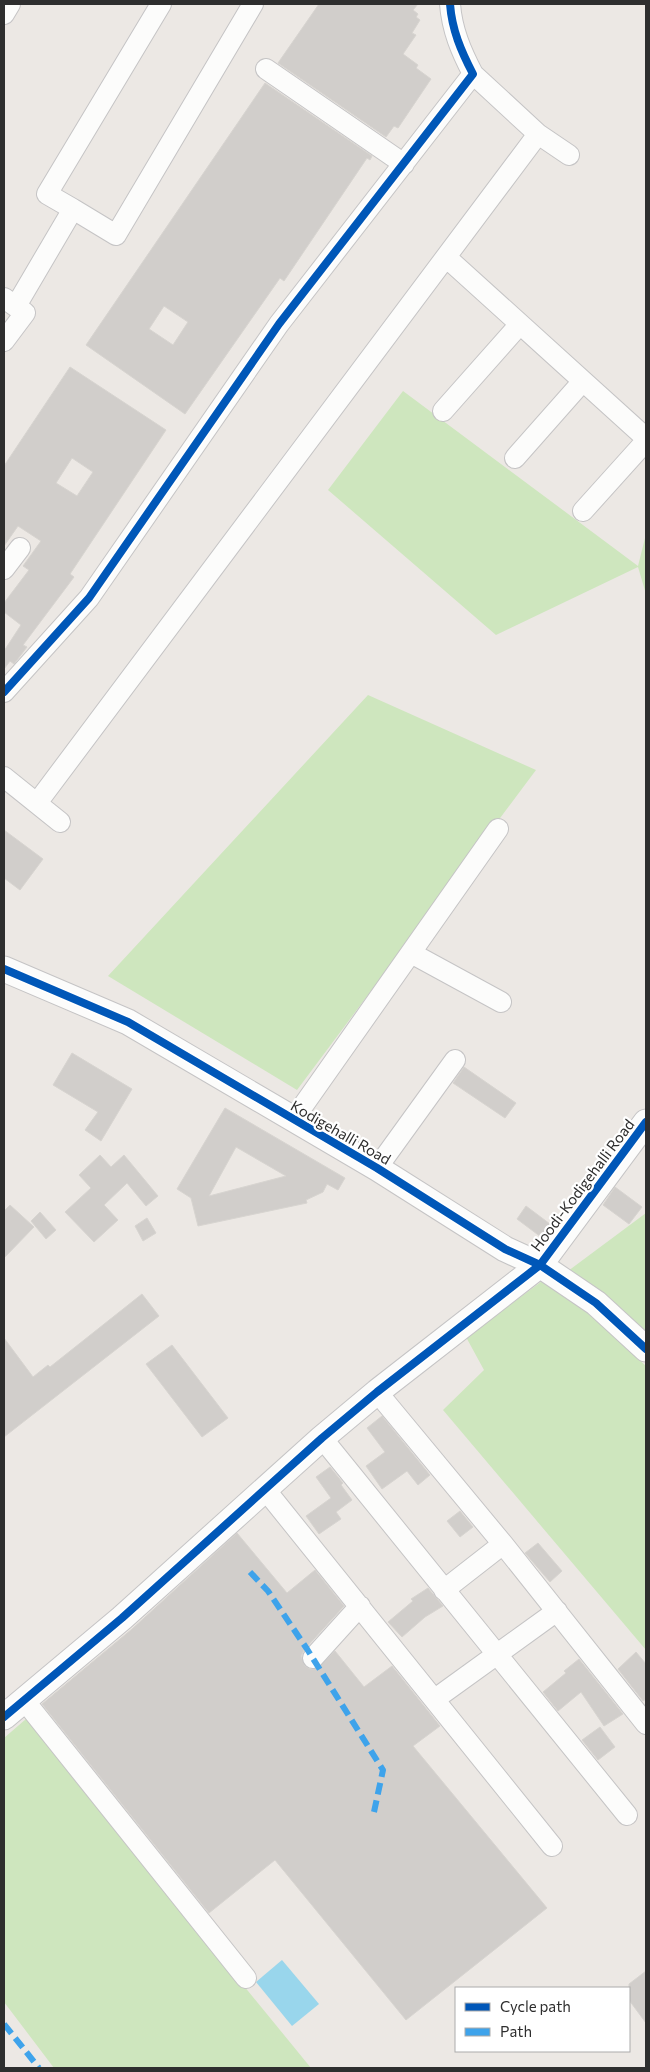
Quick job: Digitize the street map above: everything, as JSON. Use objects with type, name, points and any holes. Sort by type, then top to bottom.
[{"type":"street","points":[[4,14],[10,4]]},
{"type":"street","points":[[161,4],[47,194],[116,235],[253,4]]},
{"type":"street","points":[[450,4],[452,24],[462,52],[473,74],[538,134],[569,155]]},
{"type":"street","points":[[266,69],[404,164]]},
{"type":"street","points":[[4,692],[89,598],[279,324],[473,74]]},
{"type":"street","points":[[37,803],[538,134]]},
{"type":"street","points":[[4,341],[25,313],[10,302],[73,209]]},
{"type":"street","points":[[446,258],[646,439],[583,511]]},
{"type":"street","points":[[443,411],[520,324]]},
{"type":"street","points":[[515,458],[583,381]]},
{"type":"street","points":[[4,569],[20,548]]},
{"type":"street","points":[[4,777],[60,822]]},
{"type":"street","points":[[293,1120],[498,829]]},
{"type":"street","points":[[411,953],[501,1002]]},
{"type":"street","name":"Kodigehalli Road","points":[[4,969],[128,1022],[377,1168],[505,1249],[540,1265],[596,1303],[646,1349]]},
{"type":"street","points":[[377,1168],[455,1060]]},
{"type":"street","name":"Hoodi-Kodigehalli Road","points":[[4,1717],[122,1618],[264,1488],[322,1438],[377,1392],[540,1265],[646,1122]]},
{"type":"street","points":[[377,1392],[503,1544],[646,1724]]},
{"type":"street","points":[[322,1438],[627,1815]]},
{"type":"street","points":[[264,1488],[552,1846]]},
{"type":"street","points":[[444,1590],[503,1544]]},
{"type":"street","points":[[313,1658],[360,1606]]},
{"type":"street","points":[[435,1699],[557,1611]]},
{"type":"street","points":[[24,1700],[246,1978]]},
{"type":"green space","points":[[403,391],[638,566],[646,534],[646,594],[638,567],[496,635],[328,490]]},
{"type":"green space","points":[[368,695],[536,770],[297,1090],[108,976]]},
{"type":"green space","points":[[646,1213],[646,1339],[568,1271]]},
{"type":"green space","points":[[549,1276],[646,1366],[646,1650],[443,1410],[484,1370],[466,1337]]},
{"type":"green space","points":[[26,1719],[311,2068],[54,2068],[4,2002],[4,1738]]},
{"type":"water","points":[[282,1960],[319,2004],[292,2026],[256,1982]]},
{"type":"building","points":[[319,4],[418,4],[413,10],[418,14],[416,17],[420,20],[412,33],[416,35],[403,54],[418,65],[416,68],[431,79],[398,128],[394,126],[386,137],[278,63]]},
{"type":"building","points":[[265,83],[372,156],[370,160],[367,158],[284,281],[280,278],[185,414],[86,345]],"holes":[[[164,306],[188,322],[173,345],[149,329]]]},
{"type":"building","points":[[70,367],[166,430],[70,574],[74,577],[23,645],[27,647],[14,664],[10,661],[4,669],[4,651],[21,625],[4,612],[4,603],[29,570],[23,566],[41,541],[18,526],[4,546],[4,466]],"holes":[[[72,458],[93,472],[77,496],[56,483]]]},
{"type":"building","points":[[4,830],[43,859],[20,890],[4,878]]},
{"type":"building","points":[[72,1053],[132,1089],[101,1141],[85,1130],[98,1112],[53,1085]]},
{"type":"building","points":[[464,1067],[516,1103],[505,1118],[453,1083]]},
{"type":"building","points":[[225,1108],[345,1178],[338,1190],[327,1184],[323,1192],[306,1200],[307,1203],[198,1226],[191,1198],[177,1189]],"holes":[[[236,1147],[286,1176],[209,1196]]]},
{"type":"building","points":[[100,1155],[111,1167],[124,1155],[158,1196],[146,1206],[127,1183],[104,1205],[118,1220],[94,1242],[65,1212],[91,1188],[79,1175]]},
{"type":"building","points":[[615,1187],[642,1207],[629,1224],[603,1205]]},
{"type":"building","points":[[10,1205],[34,1227],[4,1258],[4,1211]]},
{"type":"building","points":[[526,1206],[550,1224],[541,1237],[517,1219]]},
{"type":"building","points":[[40,1212],[56,1230],[46,1239],[31,1221]]},
{"type":"building","points":[[147,1218],[156,1233],[143,1241],[135,1226]]},
{"type":"building","points":[[142,1294],[159,1316],[4,1437],[4,1338],[33,1377],[48,1365],[50,1367]]},
{"type":"building","points":[[172,1345],[228,1418],[202,1437],[146,1364]]},
{"type":"building","points":[[382,1416],[430,1475],[418,1485],[407,1471],[382,1489],[366,1466],[385,1452],[367,1428]]},
{"type":"building","points":[[330,1467],[343,1483],[341,1485],[352,1500],[336,1512],[341,1519],[319,1534],[306,1516],[331,1498],[316,1477]]},
{"type":"building","points":[[460,1511],[473,1527],[460,1537],[447,1521]]},
{"type":"building","points":[[237,1533],[287,1593],[315,1570],[344,1606],[304,1650],[301,1656],[305,1666],[310,1669],[317,1669],[335,1651],[364,1687],[392,1666],[440,1726],[413,1746],[547,1908],[406,2020],[275,1860],[209,1913],[42,1704],[132,1629]]},
{"type":"building","points":[[538,1543],[562,1571],[550,1582],[525,1553]]},
{"type":"building","points":[[428,1588],[443,1606],[425,1617],[402,1637],[388,1622],[413,1601],[411,1599]]},
{"type":"building","points":[[636,1652],[646,1664],[646,1699],[643,1701],[618,1669]]},
{"type":"building","points":[[579,1659],[623,1714],[604,1726],[581,1692],[558,1711],[543,1692],[566,1673],[564,1671]]},
{"type":"building","points":[[600,1727],[615,1747],[598,1760],[582,1740]]},
{"type":"building","points":[[646,1971],[646,2023],[630,2001],[629,1984]]},
{"type":"marked path","points":[[250,1572],[268,1591],[307,1649],[383,1770],[374,1812]]},
{"type":"marked path","points":[[4,2024],[39,2068]]},
{"type":"cycle path","points":[[4,692],[89,598],[279,324],[473,74],[458,40],[450,4]]},
{"type":"cycle path","points":[[4,969],[128,1022],[377,1168],[505,1249],[540,1265],[596,1303],[646,1349]]},
{"type":"cycle path","points":[[4,1717],[122,1618],[322,1438],[377,1392],[540,1265],[646,1122]]}]
